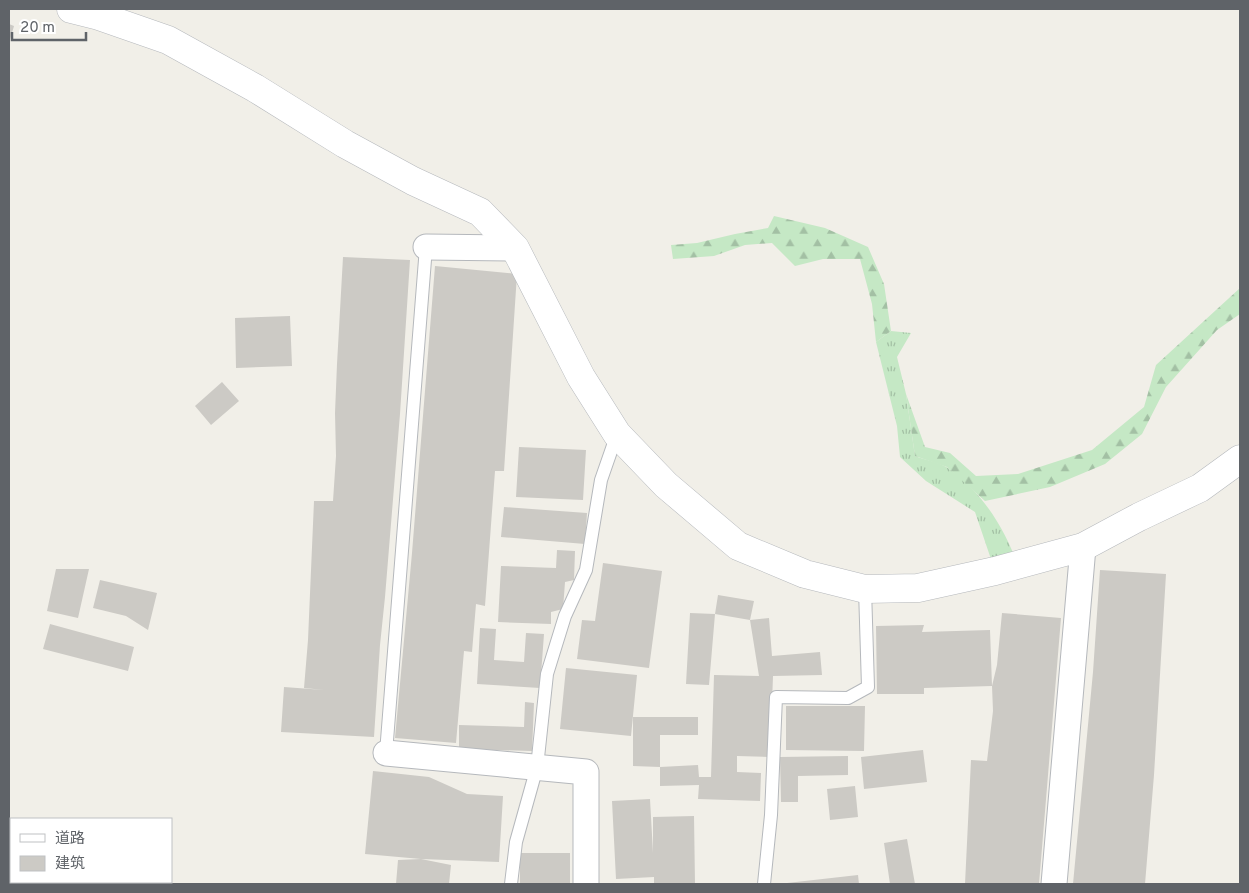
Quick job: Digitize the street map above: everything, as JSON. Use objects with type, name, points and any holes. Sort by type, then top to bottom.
[{"type":"street","points":[[71,9],[99,16],[168,40],[255,88],[344,144],[413,181],[480,212],[515,248],[581,377],[617,434],[666,485],[738,546],[805,574],[865,589],[918,588],[995,571],[1083,547],[1200,488],[1240,459]]},
{"type":"street","points":[[426,247],[515,248]]},
{"type":"street","points":[[1054,884],[1083,547]]},
{"type":"street","points":[[386,753],[586,772],[586,884]]},
{"type":"lane","points":[[386,753],[426,247]]},
{"type":"lane","points":[[511,884],[516,842],[537,767],[547,674],[565,616],[586,570],[601,480],[617,434]]},
{"type":"lane","points":[[764,884],[771,815],[776,697],[848,698],[868,688],[865,589]]},
{"type":"green space","points":[[774,216],[825,228],[868,247],[884,284],[891,331],[876,342],[872,304],[860,259],[823,259],[795,266],[772,243],[745,245],[714,256],[673,259],[671,245],[697,243],[768,228]]},
{"type":"green space","points":[[1240,288],[1240,314],[1217,330],[1166,387],[1142,434],[1105,464],[1050,487],[985,501],[947,467],[915,456],[906,394],[925,447],[950,453],[976,476],[1018,474],[1092,450],[1144,407],[1156,365]]},
{"type":"green space","points":[[891,331],[911,333],[897,357],[906,394],[915,456],[948,468],[972,488],[982,499],[1006,537],[1018,565],[995,571],[975,512],[926,481],[900,457],[897,426],[876,342]]},
{"type":"building","points":[[9,24],[14,26],[9,43]]},
{"type":"building","points":[[343,257],[410,260],[400,414],[374,737],[281,732],[284,687],[324,690],[304,688],[314,501],[333,501],[336,456],[337,364]]},
{"type":"building","points":[[435,266],[517,274],[504,471],[495,471],[485,606],[476,604],[472,652],[464,651],[456,743],[395,738]]},
{"type":"building","points":[[290,316],[292,366],[236,368],[235,318]]},
{"type":"building","points":[[222,382],[239,401],[211,425],[195,406]]},
{"type":"building","points":[[519,447],[586,450],[583,500],[516,497]]},
{"type":"building","points":[[504,507],[587,513],[585,544],[501,537]]},
{"type":"building","points":[[557,550],[575,551],[574,580],[565,582],[563,609],[551,612],[551,624],[498,622],[501,566],[556,568]]},
{"type":"building","points":[[603,563],[662,571],[649,668],[577,659],[582,620],[595,621]]},
{"type":"building","points":[[56,569],[89,569],[78,618],[47,611]]},
{"type":"building","points":[[1100,570],[1166,574],[1154,775],[1145,884],[1073,884],[1093,672]]},
{"type":"building","points":[[100,580],[157,593],[148,630],[126,616],[93,608]]},
{"type":"building","points":[[718,595],[754,601],[750,620],[715,614]]},
{"type":"building","points":[[690,613],[715,614],[709,685],[686,684]]},
{"type":"building","points":[[1002,613],[1061,618],[1039,884],[965,884],[971,760],[987,761],[993,711],[992,686],[997,665]]},
{"type":"building","points":[[769,618],[772,656],[820,652],[822,675],[773,676],[770,757],[737,756],[737,772],[761,773],[760,801],[698,799],[699,785],[660,786],[660,767],[698,765],[699,777],[711,777],[714,675],[759,676],[750,620]]},
{"type":"building","points":[[50,624],[134,647],[128,671],[43,649]]},
{"type":"building","points":[[924,625],[922,632],[990,630],[992,686],[924,688],[924,694],[877,694],[876,626]]},
{"type":"building","points":[[480,628],[496,629],[494,660],[524,662],[526,633],[544,634],[540,688],[477,684]]},
{"type":"building","points":[[566,668],[637,675],[631,736],[560,729]]},
{"type":"building","points":[[525,702],[534,703],[532,751],[459,749],[459,725],[524,727]]},
{"type":"building","points":[[786,706],[865,706],[864,751],[786,750]]},
{"type":"building","points":[[633,717],[698,717],[698,735],[660,735],[660,767],[633,766]]},
{"type":"building","points":[[923,750],[927,782],[864,789],[861,757]]},
{"type":"building","points":[[848,756],[848,775],[798,776],[798,802],[781,802],[780,757]]},
{"type":"building","points":[[373,771],[429,777],[467,794],[503,796],[499,862],[421,859],[365,854]]},
{"type":"building","points":[[855,786],[858,817],[830,820],[827,789]]},
{"type":"building","points":[[650,799],[653,853],[653,817],[694,816],[695,884],[654,884],[654,877],[616,879],[612,801]]},
{"type":"building","points":[[907,839],[915,884],[890,884],[884,843]]},
{"type":"building","points":[[520,853],[570,853],[570,884],[520,884]]},
{"type":"building","points":[[421,859],[451,865],[449,884],[396,884],[398,860]]},
{"type":"building","points":[[858,875],[859,884],[787,884],[787,883]]}]
